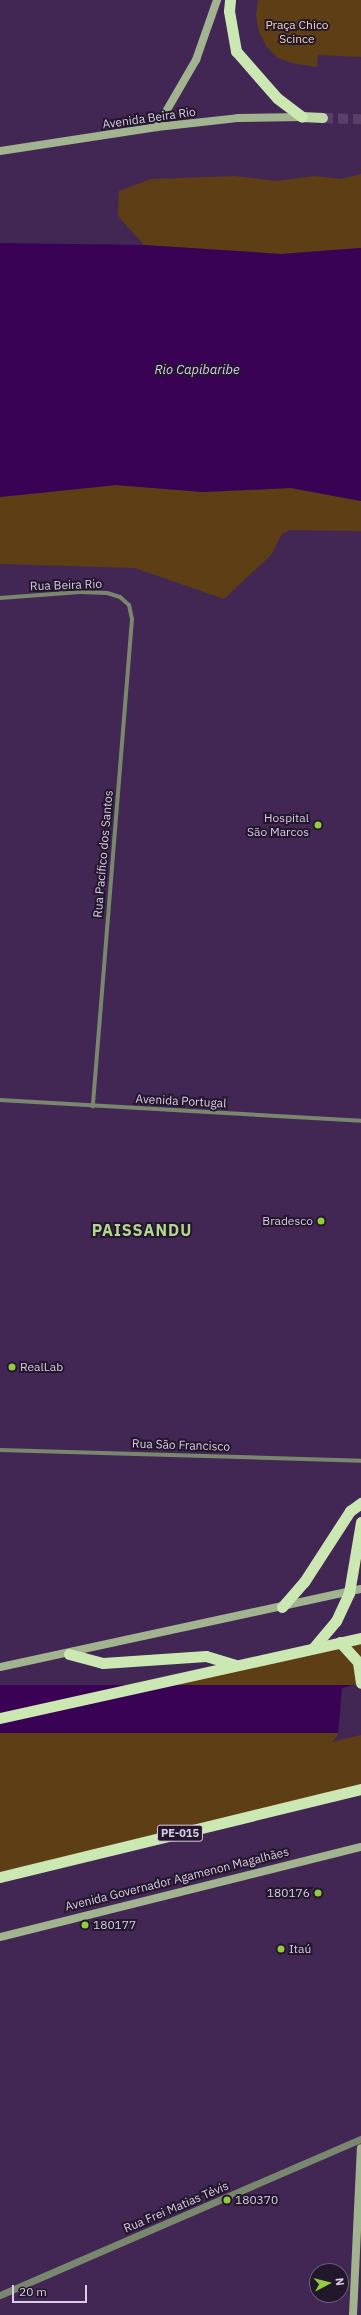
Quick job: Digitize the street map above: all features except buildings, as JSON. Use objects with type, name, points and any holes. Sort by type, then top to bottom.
[{"type":"highway","points":[[230,0],[229,11],[236,51],[277,98],[302,117]]},
{"type":"highway","points":[[282,1607],[304,1582],[350,1511],[361,1503]]},
{"type":"highway","points":[[314,1647],[336,1621],[349,1593],[361,1522]]},
{"type":"highway","points":[[0,1718],[314,1647],[361,1638]]},
{"type":"highway","points":[[340,1642],[358,1662],[361,1682]]},
{"type":"highway","points":[[68,1654],[103,1662],[206,1656],[237,1665]]},
{"type":"highway","name":"PE-015","points":[[0,1877],[361,1790]]},
{"type":"main road","points":[[157,127],[196,60],[217,0]]},
{"type":"main road","points":[[302,117],[323,118]]},
{"type":"main road","name":"Avenida Beira Rio","points":[[0,151],[157,127],[238,118],[302,117]]},
{"type":"main road","points":[[0,1667],[68,1654],[349,1593],[361,1589]]},
{"type":"main road","name":"Avenida Governador Agamenon Magalhães","points":[[0,1937],[361,1847]]},
{"type":"main road","points":[[353,2315],[361,2148]]},
{"type":"street","name":"Rua Beira Rio","points":[[0,598],[80,592],[107,593],[120,597],[129,604]]},
{"type":"street","name":"Rua Pacífico dos Santos","points":[[93,1106],[132,619],[129,604]]},
{"type":"street","name":"Avenida Portugal","points":[[0,1100],[361,1122]]},
{"type":"street","name":"Rua São Francisco","points":[[0,1450],[361,1461]]},
{"type":"street","name":"Rua Frei Matias Tévis","points":[[0,2295],[361,2139]]},
{"type":"green space","name":"Praça Chico Scince","points":[[258,0],[361,0],[361,57],[318,55],[317,67],[292,63],[278,58],[266,46],[259,32],[256,16]]},
{"type":"green space","points":[[361,174],[361,248],[281,254],[144,245],[118,216],[119,191],[151,179],[235,176],[276,181],[314,176],[341,179]]},
{"type":"green space","points":[[116,485],[203,492],[291,488],[361,501],[361,531],[289,530],[282,534],[271,555],[224,599],[135,568],[0,564],[0,497]]},
{"type":"green space","points":[[361,1637],[361,1789],[0,1872],[0,1718]]},
{"type":"water","name":"Rio Capibaribe","points":[[0,243],[144,245],[281,254],[361,248],[361,501],[291,488],[203,492],[116,485],[0,497]]},
{"type":"water","points":[[0,1685],[361,1685],[361,1733],[0,1733]]},
{"type":"pier","points":[[361,1683],[361,1735],[332,1742],[338,1735],[342,1688]]},
{"type":"tunnel","points":[[323,118],[361,119]]},
{"type":"place","name":"Hospital São Marcos","points":[[318,825]]},
{"type":"place","name":"Bradesco","points":[[321,1221]]},
{"type":"place","name":"RealLab","points":[[12,1367]]},
{"type":"place","name":"180176","points":[[318,1893]]},
{"type":"place","name":"180177","points":[[85,1925]]},
{"type":"place","name":"Itaú","points":[[281,1949]]},
{"type":"place","name":"180370","points":[[227,2200]]},
{"type":"district","name":"PAISSANDU","points":[[142,1230]]}]
